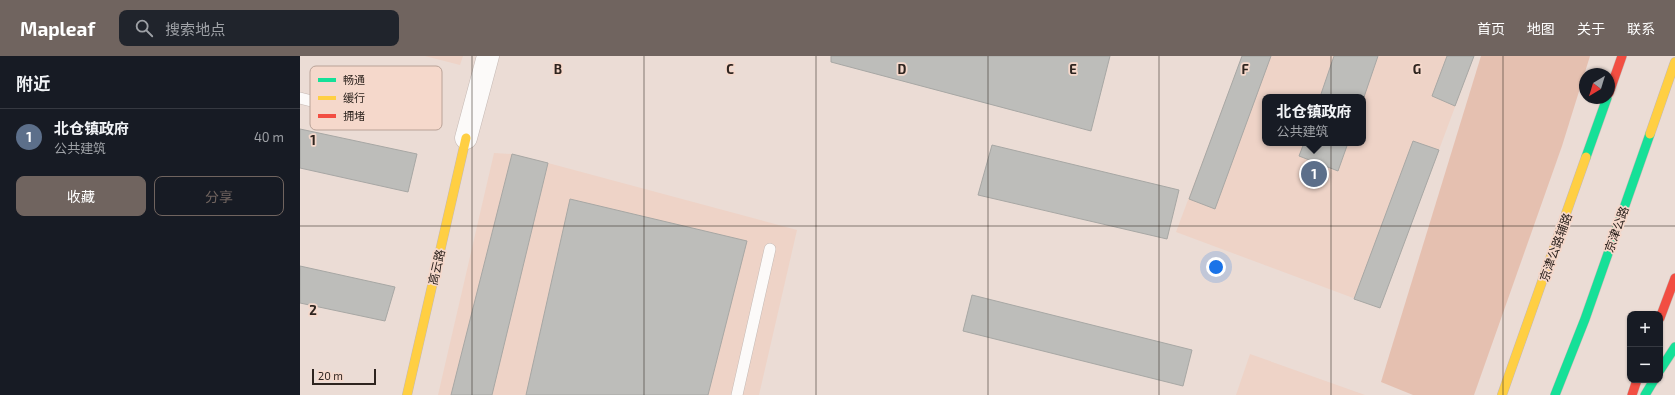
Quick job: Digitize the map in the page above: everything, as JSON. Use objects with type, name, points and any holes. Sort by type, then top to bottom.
[{"type":"main road","points":[[1615,76],[1622,56]]},
{"type":"main road","name":"京津公路","points":[[1555,395],[1584,319],[1675,62]]},
{"type":"main road","name":"京津公路辅路","points":[[1502,395],[1605,104]]},
{"type":"main road","name":"高云路","points":[[407,395],[466,138]]},
{"type":"main road","points":[[1663,311],[1675,278]]},
{"type":"main road","points":[[1663,365],[1675,347]]},
{"type":"main road","points":[[1632,395],[1636,383]]},
{"type":"main road","points":[[1645,395],[1652,383]]},
{"type":"street","points":[[466,138],[488,56]]},
{"type":"lane","points":[[300,98],[310,101]]},
{"type":"lane","points":[[737,395],[770,249]]},
{"type":"shaded area","points":[[425,56],[463,56],[460,65]]},
{"type":"shaded area","points":[[1242,56],[1474,56],[1380,308],[1176,232]]},
{"type":"shaded area","points":[[1481,56],[1590,56],[1586,68],[1579,68],[1579,91],[1562,146],[1474,395],[1413,395],[1381,382]]},
{"type":"shaded area","points":[[494,153],[512,154],[548,163],[797,230],[759,395],[438,395]]},
{"type":"shaded area","points":[[1250,354],[1365,395],[1236,395]]},
{"type":"building","points":[[831,56],[1110,56],[1091,131],[831,62]]},
{"type":"building","points":[[1242,56],[1271,56],[1215,209],[1189,199]]},
{"type":"building","points":[[1334,56],[1378,56],[1365,94],[1321,94]]},
{"type":"building","points":[[1447,56],[1474,56],[1455,106],[1432,96]]},
{"type":"building","points":[[300,129],[417,154],[408,192],[300,168]]},
{"type":"building","points":[[1413,141],[1439,150],[1380,308],[1354,299]]},
{"type":"building","points":[[992,145],[1179,190],[1167,239],[978,195]]},
{"type":"building","points":[[1303,146],[1347,146],[1338,171],[1299,156]]},
{"type":"building","points":[[512,154],[548,163],[492,395],[451,395]]},
{"type":"building","points":[[570,199],[747,241],[708,395],[526,395]]},
{"type":"building","points":[[300,266],[395,287],[385,321],[300,303]]},
{"type":"building","points":[[972,295],[1192,350],[1183,386],[963,331]]},
{"type":"traffic: fast","points":[[1586,157],[1605,104]]},
{"type":"traffic: fast","points":[[1555,395],[1585,319],[1650,134]]},
{"type":"traffic: fast","points":[[1663,365],[1675,347]]},
{"type":"traffic: fast","points":[[1645,395],[1652,383]]},
{"type":"traffic: slow","points":[[1650,134],[1675,62]]},
{"type":"traffic: slow","points":[[407,395],[466,138]]},
{"type":"traffic: slow","points":[[1502,395],[1586,157]]},
{"type":"traffic: jam","points":[[1615,76],[1622,56]]},
{"type":"traffic: jam","points":[[1663,311],[1675,278]]},
{"type":"traffic: jam","points":[[1632,395],[1636,383]]},
{"type":"place","name":"北仓镇政府","points":[[1314,174]]}]
